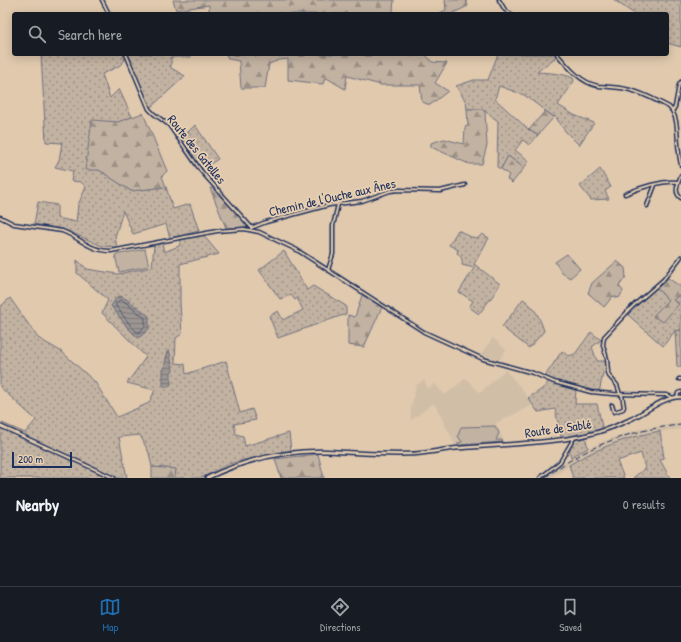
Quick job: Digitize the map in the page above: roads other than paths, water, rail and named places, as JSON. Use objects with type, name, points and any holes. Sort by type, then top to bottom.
[{"type":"main road","points":[[671,397],[681,397]]},
{"type":"main road","name":"Route de Sablé","points":[[207,478],[240,464],[263,458],[300,452],[396,454],[426,453],[453,449],[574,438],[618,425],[637,417],[671,397]]},
{"type":"street","points":[[102,0],[108,12]]},
{"type":"street","points":[[499,0],[508,12]]},
{"type":"street","name":"Route des Gatelles","points":[[127,56],[149,109],[168,125],[201,171],[252,229]]},
{"type":"street","points":[[559,56],[569,68],[588,83],[600,86],[624,88],[638,92],[669,106],[673,110],[676,120],[678,152],[681,165]]},
{"type":"street","points":[[673,110],[681,82]]},
{"type":"street","points":[[681,175],[678,182],[677,193],[681,198]]},
{"type":"street","points":[[625,194],[655,185],[678,182]]},
{"type":"street","name":"Chemin de l'Ouche aux Ânes","points":[[252,229],[278,219],[338,203],[357,202],[390,191],[440,191],[465,185]]},
{"type":"street","points":[[647,206],[655,185]]},
{"type":"street","points":[[328,271],[333,254],[333,226],[338,203]]},
{"type":"street","points":[[0,217],[14,224],[62,231],[89,247],[104,251],[111,251],[217,231],[252,229],[289,246],[424,332],[470,354],[494,363],[524,370],[554,382],[599,393],[621,395],[667,395],[671,397]]},
{"type":"street","points":[[612,405],[614,412],[623,409],[624,407],[617,385],[609,376],[603,344],[604,337],[632,307],[663,280],[681,257]]},
{"type":"street","points":[[677,397],[678,393],[681,392]]},
{"type":"street","points":[[0,426],[114,478]]},
{"type":"street","points":[[540,478],[560,462],[574,438]]},
{"type":"water","points":[[120,296],[131,302],[149,316],[149,329],[140,337],[137,337],[128,328],[111,306],[117,297]]},
{"type":"water","points":[[169,349],[173,370],[171,373],[171,384],[166,388],[163,385],[163,372]]},
{"type":"railway","points":[[545,478],[576,457],[609,441],[626,435],[662,427],[681,425]]}]
